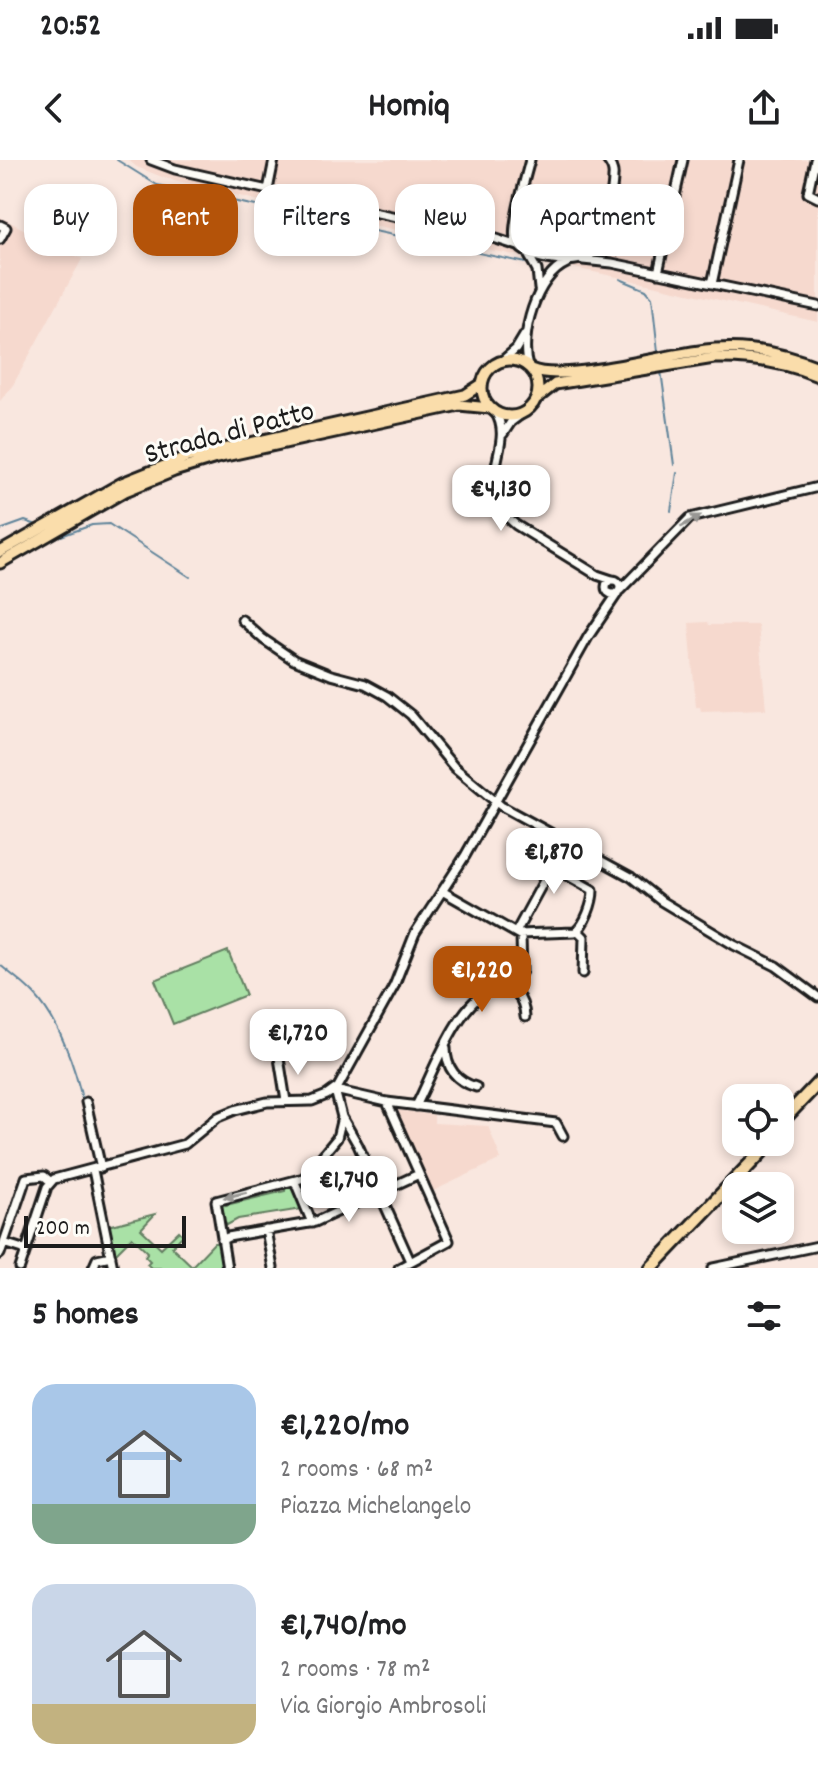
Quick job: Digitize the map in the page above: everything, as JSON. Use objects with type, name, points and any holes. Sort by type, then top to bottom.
[{"type":"highway","points":[[794,1108],[818,1083]]},
{"type":"highway","points":[[794,1118],[818,1093]]},
{"type":"highway","points":[[641,1268],[749,1156]]},
{"type":"highway","points":[[651,1268],[758,1156]]},
{"type":"main road","points":[[818,367],[777,353],[723,348],[564,374],[543,374],[516,360],[502,361],[487,371],[482,384],[483,399],[492,410],[511,416],[523,413],[555,384],[714,358],[738,357],[774,362],[818,376]]},
{"type":"main road","points":[[529,368],[538,385],[536,399]]},
{"type":"main road","name":"Strada di Patto","points":[[0,552],[122,483],[187,457],[465,395],[482,384]]},
{"type":"main road","name":"Strada di Patto","points":[[0,563],[125,491],[185,467],[459,405],[492,410]]},
{"type":"street","points":[[151,160],[175,169],[254,187]]},
{"type":"street","points":[[269,184],[274,160]]},
{"type":"street","points":[[525,184],[530,160]]},
{"type":"street","points":[[607,160],[614,177],[612,184]]},
{"type":"street","points":[[658,273],[683,160]]},
{"type":"street","points":[[712,284],[739,160]]},
{"type":"street","points":[[815,160],[808,193],[818,198]]},
{"type":"street","points":[[0,239],[3,226]]},
{"type":"street","points":[[527,256],[536,267],[539,291]]},
{"type":"street","points":[[547,256],[569,262]]},
{"type":"street","points":[[581,260],[588,256]]},
{"type":"street","points":[[606,256],[612,263]]},
{"type":"street","points":[[529,368],[525,346],[539,291],[549,274],[569,262],[612,263],[818,306]]},
{"type":"street","points":[[502,361],[516,349],[528,328]]},
{"type":"street","points":[[492,410],[502,426],[493,479],[497,500],[506,515],[516,525],[597,575],[618,592]]},
{"type":"street","points":[[501,440],[511,422],[523,413]]},
{"type":"street","points":[[20,1268],[51,1182],[57,1178],[185,1144],[218,1117],[235,1110],[262,1103],[312,1101],[335,1090],[394,986],[415,933],[496,802],[607,606],[618,592],[679,527],[693,517],[818,487]]},
{"type":"street","points":[[608,586],[618,582],[618,592]]},
{"type":"street","points":[[607,606],[608,586]]},
{"type":"street","points":[[242,620],[294,660],[365,684],[397,703],[415,719],[454,767],[496,802],[631,877],[661,901],[776,966],[818,997]]},
{"type":"street","points":[[517,933],[565,842]]},
{"type":"street","points":[[552,867],[593,890],[593,898],[578,931]]},
{"type":"street","points":[[442,891],[517,933],[523,941],[522,971],[512,989]]},
{"type":"street","points":[[517,933],[578,931],[584,937],[583,973]]},
{"type":"street","points":[[416,1106],[461,1016],[479,995],[495,986],[512,989],[522,1001],[525,1017]]},
{"type":"street","points":[[438,1035],[448,1043]]},
{"type":"street","points":[[448,1043],[446,1058],[453,1073],[463,1082],[476,1087]]},
{"type":"street","points":[[279,1058],[286,1101]]},
{"type":"street","points":[[335,1090],[387,1102],[556,1123],[563,1136]]},
{"type":"street","points":[[335,1090],[342,1117],[358,1145],[410,1261]]},
{"type":"street","points":[[86,1102],[113,1268]]},
{"type":"street","points":[[387,1102],[449,1241],[399,1268]]},
{"type":"street","points":[[227,1268],[215,1205],[217,1200],[304,1178],[335,1142],[342,1117]]},
{"type":"street","points":[[222,1240],[312,1223],[419,1174]]},
{"type":"street","points":[[0,1254],[26,1178],[44,1176],[51,1182]]},
{"type":"street","points":[[295,1182],[312,1223]]},
{"type":"street","points":[[266,1230],[273,1268]]},
{"type":"street","points":[[4,1243],[26,1250]]},
{"type":"street","points":[[713,1268],[818,1246]]},
{"type":"street","points":[[93,1268],[97,1259],[111,1256]]},
{"type":"shaded area","points":[[128,160],[818,160],[818,322],[519,256],[684,256],[684,184],[511,184],[511,254],[495,251],[495,184],[395,184],[395,230],[379,226],[379,184],[254,184],[254,200],[238,196],[238,184],[191,184],[137,167]]},
{"type":"shaded area","points":[[0,217],[24,229],[24,256],[76,256],[82,259],[13,385],[0,401]]},
{"type":"shaded area","points":[[708,622],[709,625],[758,625],[766,709],[701,711],[700,707],[696,707],[689,623]]},
{"type":"shaded area","points":[[396,1110],[434,1115],[434,1123],[488,1126],[501,1159],[433,1191]]},
{"type":"green space","points":[[228,951],[246,995],[173,1024],[155,980]]},
{"type":"green space","points":[[291,1187],[302,1209],[238,1219],[227,1225],[223,1223],[221,1202],[225,1201],[226,1205]]},
{"type":"green space","points":[[155,1214],[141,1229],[161,1248],[179,1231],[183,1235],[172,1247],[192,1266],[214,1243],[218,1243],[222,1268],[151,1268],[145,1256],[148,1252],[132,1237],[115,1254],[108,1226]]},
{"type":"waterway","points":[[117,160],[157,185],[254,206]]},
{"type":"waterway","points":[[379,232],[531,264]]},
{"type":"waterway","points":[[620,279],[646,290],[652,297],[658,352]]},
{"type":"waterway","points":[[661,371],[674,465]]},
{"type":"waterway","points":[[671,511],[677,473]]},
{"type":"waterway","points":[[0,530],[25,521],[37,525]]},
{"type":"waterway","points":[[61,536],[92,525],[109,524],[190,577]]},
{"type":"waterway","points":[[0,965],[30,990],[51,1017],[71,1061],[83,1104]]},
{"type":"waterway","points":[[84,1110],[95,1164]]}]
